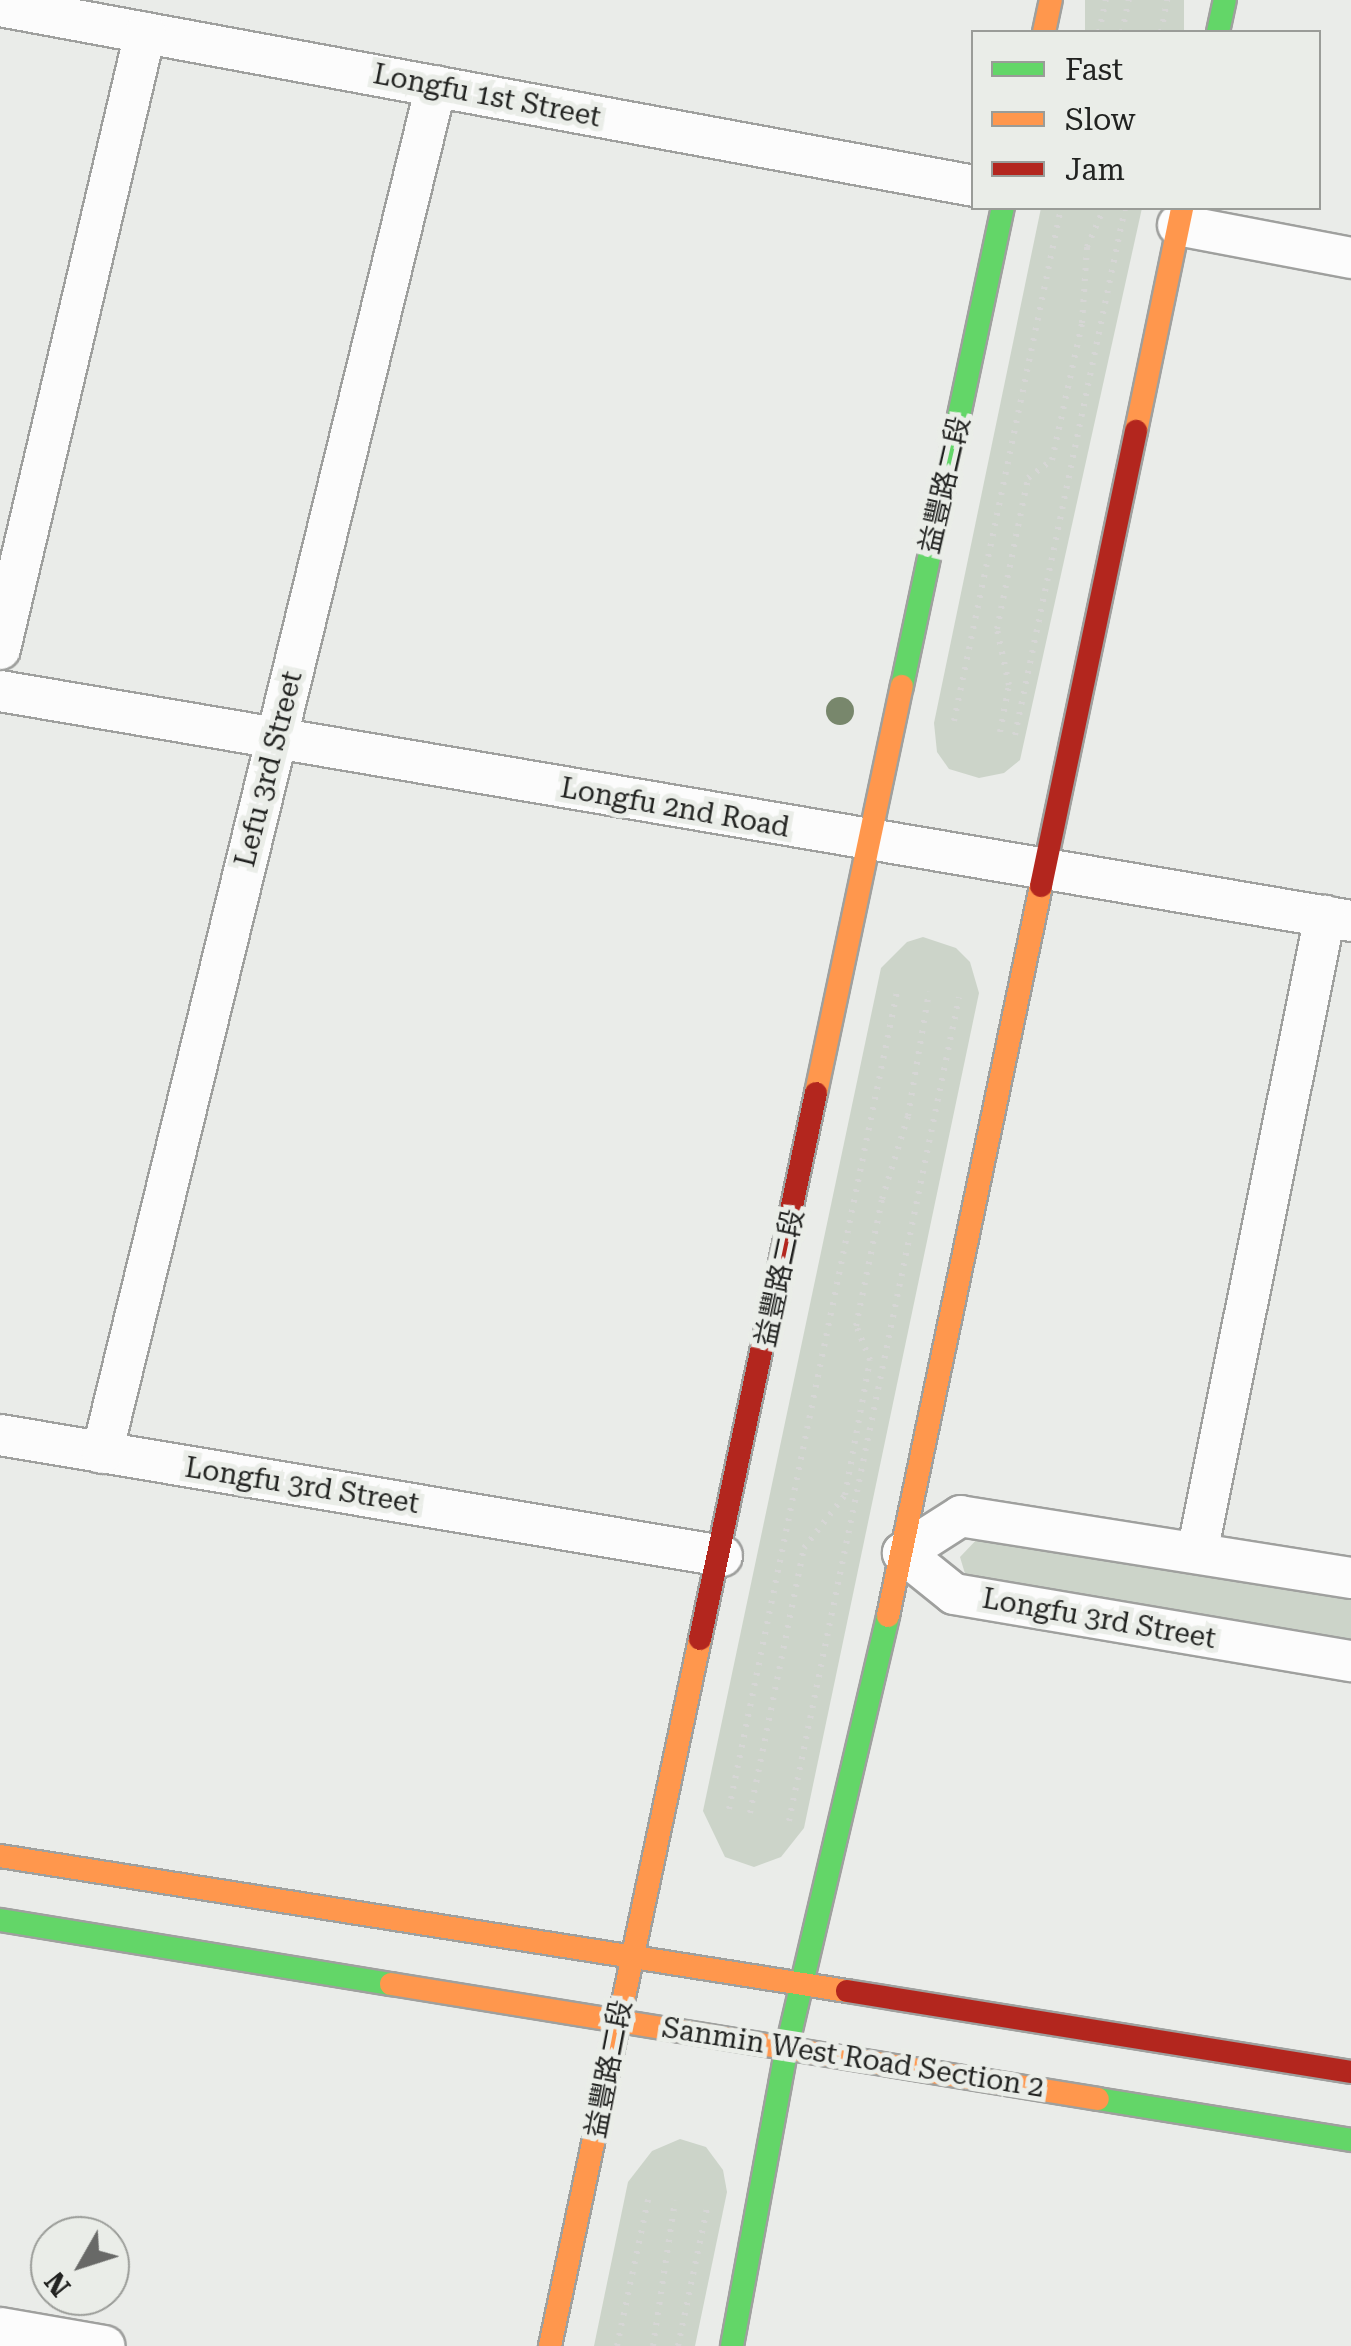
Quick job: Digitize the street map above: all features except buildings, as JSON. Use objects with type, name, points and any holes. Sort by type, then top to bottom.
[{"type":"street","points":[[1044,30],[1052,0]]},
{"type":"street","points":[[1218,30],[1225,0]]},
{"type":"street","name":"Longfu 1st Street","points":[[0,6],[971,185]]},
{"type":"street","points":[[0,648],[145,33]]},
{"type":"street","name":"Lefu 3rd Street","points":[[102,1452],[436,86]]},
{"type":"street","name":"益豐路二段","points":[[550,2346],[620,2019],[629,1958],[652,1884],[722,1556],[1004,210]]},
{"type":"street","points":[[732,2346],[787,2047],[903,1553],[1180,216],[1351,258]]},
{"type":"street","name":"Longfu 2nd Road","points":[[0,691],[1042,872],[1338,918]]},
{"type":"street","points":[[1197,1553],[1338,918]]},
{"type":"street","name":"Longfu 3rd Street","points":[[0,1435],[722,1556]]},
{"type":"street","points":[[903,1553],[961,1516],[1351,1578]]},
{"type":"street","name":"Longfu 3rd Street","points":[[903,1553],[954,1594],[1351,1662]]},
{"type":"street","points":[[0,1856],[1351,2072]]},
{"type":"street","name":"Sanmin West Road Section 2","points":[[0,1920],[1351,2140]]},
{"type":"street","points":[[0,2328],[104,2346]]},
{"type":"path","points":[[1099,30],[1106,0]]},
{"type":"path","points":[[1122,30],[1129,0]]},
{"type":"path","points":[[1161,30],[1167,0]]},
{"type":"path","points":[[954,721],[1061,210]]},
{"type":"path","points":[[1000,732],[1009,685],[997,629],[1028,478],[1052,460],[1082,323],[1087,248],[1103,210]]},
{"type":"path","points":[[1015,734],[1125,210]]},
{"type":"path","points":[[729,1809],[898,986]]},
{"type":"path","points":[[750,1813],[804,1548],[845,1495],[870,1360],[856,1326],[882,1198],[908,1116],[929,992]]},
{"type":"path","points":[[788,1821],[959,997]]},
{"type":"path","points":[[617,2346],[649,2195]]},
{"type":"path","points":[[653,2346],[675,2201]]},
{"type":"path","points":[[678,2346],[707,2208]]},
{"type":"shaded area","points":[[1085,0],[1184,0],[1184,30],[1085,30]]},
{"type":"shaded area","points":[[1041,210],[1142,210],[1020,760],[1004,773],[979,778],[949,769],[937,752],[934,723]]},
{"type":"shaded area","points":[[923,937],[956,948],[970,962],[979,993],[804,1828],[781,1857],[754,1867],[725,1857],[703,1811],[881,968],[907,942]]},
{"type":"shaded area","points":[[981,1535],[1351,1597],[1351,1647],[966,1577],[960,1557]]},
{"type":"shaded area","points":[[680,2139],[706,2147],[723,2170],[727,2192],[695,2346],[594,2346],[628,2182],[652,2151]]},
{"type":"traffic: fast","points":[[1218,30],[1225,0]]},
{"type":"traffic: fast","points":[[902,686],[1003,210]]},
{"type":"traffic: fast","points":[[732,2346],[787,2047],[888,1616]]},
{"type":"traffic: fast","points":[[0,1920],[391,1984]]},
{"type":"traffic: fast","points":[[1098,2099],[1351,2140]]},
{"type":"traffic: slow","points":[[1044,30],[1051,0]]},
{"type":"traffic: slow","points":[[1136,431],[1182,210]]},
{"type":"traffic: slow","points":[[816,1093],[902,686]]},
{"type":"traffic: slow","points":[[888,1616],[1041,886]]},
{"type":"traffic: slow","points":[[550,2346],[700,1639]]},
{"type":"traffic: slow","points":[[0,1856],[847,1991]]},
{"type":"traffic: slow","points":[[391,1984],[1098,2099]]},
{"type":"traffic: jam","points":[[1041,886],[1136,431]]},
{"type":"traffic: jam","points":[[700,1639],[816,1093]]},
{"type":"traffic: jam","points":[[847,1991],[1351,2072]]}]
